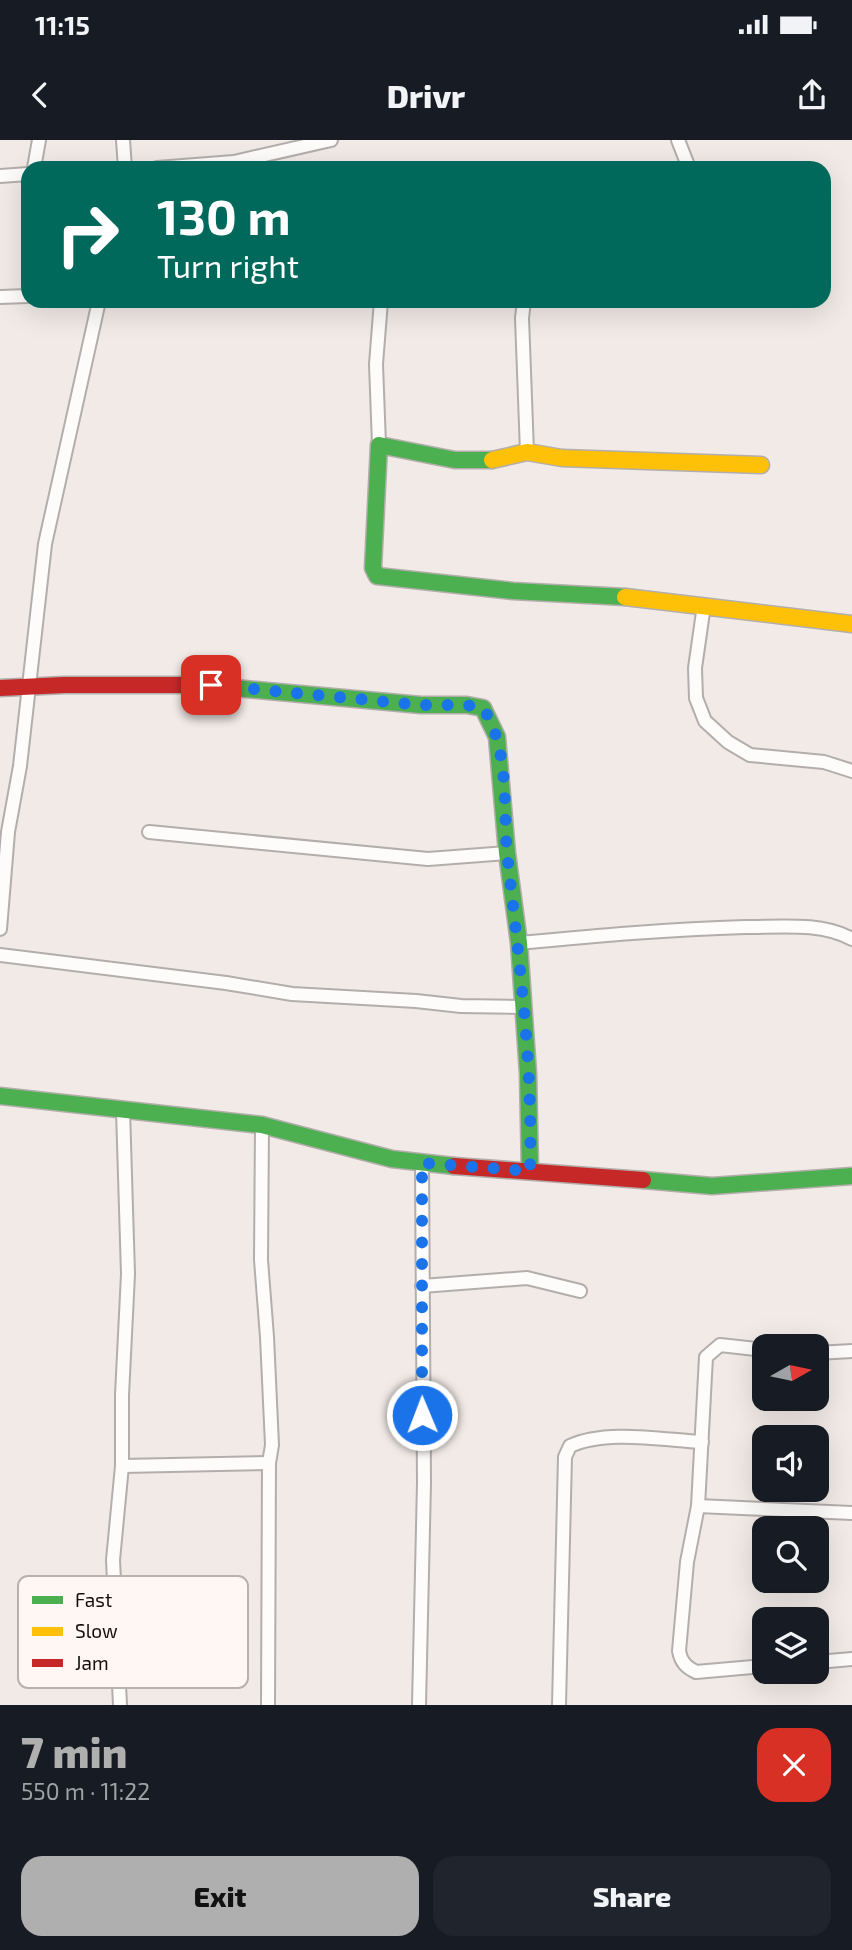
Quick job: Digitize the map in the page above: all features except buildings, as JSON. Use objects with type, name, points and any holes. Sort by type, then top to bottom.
[{"type":"street","points":[[35,161],[39,140]]},
{"type":"street","points":[[123,140],[124,161]]},
{"type":"street","points":[[260,161],[331,140]]},
{"type":"street","points":[[678,140],[686,161]]},
{"type":"street","points":[[0,176],[21,174]]},
{"type":"street","points":[[0,297],[21,296]]},
{"type":"street","points":[[0,929],[4,831],[20,766],[45,544],[97,308]]},
{"type":"street","points":[[380,308],[376,364],[379,445],[373,553],[373,568],[377,576],[513,591],[704,605],[852,624]]},
{"type":"street","points":[[523,308],[527,452]]},
{"type":"street","points":[[379,445],[454,460],[486,461],[527,452],[562,458],[761,465]]},
{"type":"street","points":[[704,605],[695,668],[695,698],[705,721],[728,742],[750,755],[824,762],[852,771]]},
{"type":"street","points":[[0,688],[78,684],[211,685],[421,705],[467,705],[483,708],[497,737],[507,853],[519,943],[528,1073],[530,1171]]},
{"type":"street","points":[[149,832],[428,859],[507,853]]},
{"type":"street","points":[[519,943],[654,931],[780,927],[823,930],[852,939]]},
{"type":"street","points":[[0,955],[226,983],[292,994],[461,1006],[522,1007]]},
{"type":"street","points":[[0,1096],[262,1125],[392,1159],[422,1163],[712,1186],[852,1176]]},
{"type":"street","points":[[114,1576],[122,1466],[122,1395],[128,1274],[123,1110]]},
{"type":"street","points":[[262,1125],[261,1260],[271,1427],[268,1705]]},
{"type":"street","points":[[419,1705],[424,1483],[422,1163]]},
{"type":"street","points":[[422,1286],[527,1278],[580,1291]]},
{"type":"street","points":[[752,1349],[720,1345],[706,1357],[698,1506],[687,1562],[679,1651],[680,1659],[696,1672],[752,1667]]},
{"type":"street","points":[[830,1352],[852,1351]]},
{"type":"street","points":[[559,1705],[565,1457],[570,1446],[580,1441],[612,1437],[702,1442]]},
{"type":"street","points":[[122,1466],[269,1463]]},
{"type":"street","points":[[698,1506],[852,1513]]},
{"type":"street","points":[[829,1661],[852,1659]]},
{"type":"traffic: fast","points":[[492,460],[455,460],[379,445],[373,568],[377,576],[513,591],[625,597]]},
{"type":"traffic: fast","points":[[202,685],[483,708],[497,737],[507,853],[519,943],[528,1073],[530,1171]]},
{"type":"traffic: fast","points":[[0,1096],[262,1125],[392,1159],[454,1166]]},
{"type":"traffic: fast","points":[[643,1180],[712,1186],[852,1176]]},
{"type":"traffic: slow","points":[[492,460],[527,452],[562,458],[761,465]]},
{"type":"traffic: slow","points":[[625,597],[852,624]]},
{"type":"traffic: jam","points":[[0,688],[202,685]]},
{"type":"traffic: jam","points":[[454,1166],[643,1180]]},
{"type":"route","points":[[211,685],[421,705],[467,705],[483,708],[497,737],[507,853],[519,943],[528,1073],[530,1171],[422,1163],[422,1415]]}]
